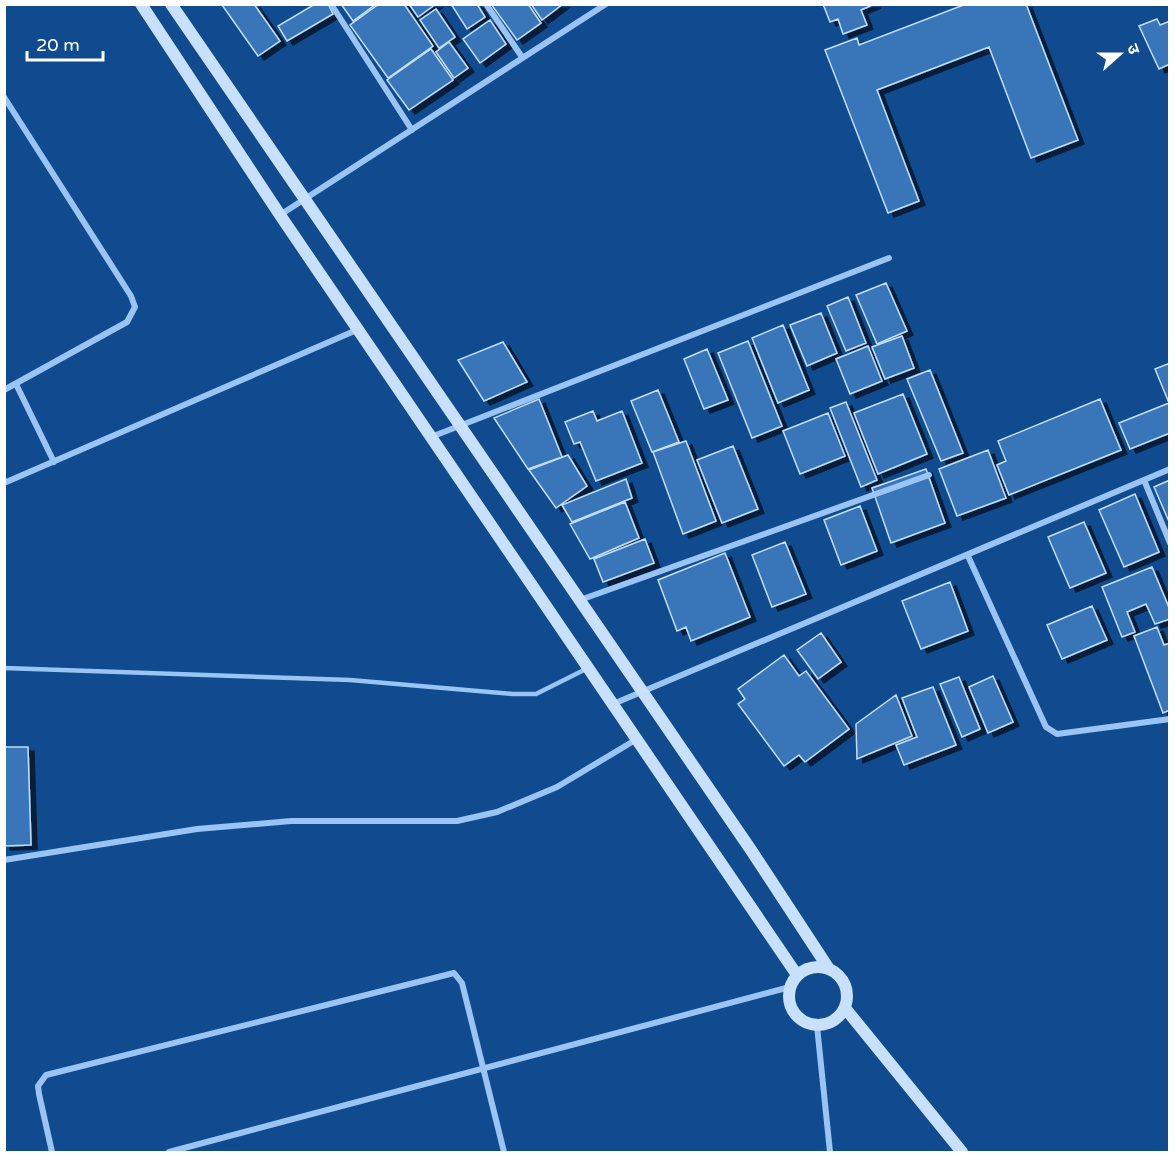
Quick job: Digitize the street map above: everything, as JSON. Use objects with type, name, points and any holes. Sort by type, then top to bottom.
[{"type":"main road","points":[[141,4],[280,215],[360,329],[797,975]]},
{"type":"main road","points":[[171,4],[643,693],[829,969],[843,981],[847,990],[845,1008],[833,1022],[817,1026],[808,1024],[794,1013],[788,996],[790,987],[797,975],[813,967],[829,969]]},
{"type":"main road","points":[[845,1008],[962,1152]]},
{"type":"street","points":[[331,4],[412,130]]},
{"type":"street","points":[[486,4],[522,57]]},
{"type":"street","points":[[280,215],[606,4]]},
{"type":"street","points":[[4,97],[131,296],[135,307],[127,322],[4,390]]},
{"type":"street","points":[[431,437],[889,258]]},
{"type":"street","points":[[4,483],[360,329]]},
{"type":"street","points":[[16,384],[54,462]]},
{"type":"street","points":[[613,704],[1170,469]]},
{"type":"street","points":[[579,600],[929,476]]},
{"type":"street","points":[[1144,480],[1170,543]]},
{"type":"street","points":[[968,556],[1038,715],[1046,727],[1057,734],[1170,719]]},
{"type":"street","points":[[4,860],[197,830],[291,821],[457,821],[497,812],[557,787],[637,739]]},
{"type":"street","points":[[52,1152],[38,1086],[46,1075],[447,973],[454,973],[462,983],[504,1152]]},
{"type":"street","points":[[169,1152],[485,1070],[790,987]]},
{"type":"street","points":[[817,1026],[830,1152]]},
{"type":"lane","points":[[4,669],[350,680],[536,694],[588,667]]},
{"type":"building","points":[[254,4],[280,41],[258,56],[222,5]]},
{"type":"building","points":[[315,4],[328,4],[333,14],[287,41],[278,26]]},
{"type":"building","points":[[341,4],[376,4],[353,21]]},
{"type":"building","points":[[379,4],[404,4],[433,46],[388,78],[350,25]]},
{"type":"building","points":[[409,4],[436,4],[418,17]]},
{"type":"building","points":[[451,4],[477,4],[485,17],[467,29]]},
{"type":"building","points":[[491,4],[528,4],[541,23],[517,40]]},
{"type":"building","points":[[531,4],[563,4],[542,20]]},
{"type":"building","points":[[823,4],[875,4],[861,10],[867,25],[843,34],[838,19],[830,22]]},
{"type":"building","points":[[966,4],[1026,4],[1078,140],[1031,158],[989,47],[877,90],[919,201],[888,213],[825,50],[857,38],[859,45]]},
{"type":"building","points":[[436,9],[455,37],[439,48],[420,20]]},
{"type":"building","points":[[1157,19],[1160,25],[1170,21],[1170,64],[1159,69],[1139,26]]},
{"type":"building","points":[[490,20],[506,44],[480,63],[463,39]]},
{"type":"building","points":[[449,42],[468,68],[454,78],[436,52]]},
{"type":"building","points":[[431,49],[453,80],[409,110],[387,80]]},
{"type":"building","points":[[886,283],[907,331],[877,344],[856,295]]},
{"type":"building","points":[[848,297],[866,343],[846,351],[827,306]]},
{"type":"building","points":[[821,313],[837,353],[807,366],[790,325]]},
{"type":"building","points":[[783,325],[809,390],[778,403],[752,338]]},
{"type":"building","points":[[902,336],[914,368],[885,379],[872,347]]},
{"type":"building","points":[[748,341],[782,426],[752,438],[718,353]]},
{"type":"building","points":[[503,342],[527,382],[484,401],[458,360]]},
{"type":"building","points":[[868,346],[882,381],[850,394],[836,359]]},
{"type":"building","points":[[707,349],[728,400],[704,409],[684,359]]},
{"type":"building","points":[[1170,363],[1170,433],[1130,449],[1119,423],[1169,403],[1155,369]]},
{"type":"building","points":[[930,370],[963,453],[941,461],[907,379]]},
{"type":"building","points":[[658,390],[679,442],[652,452],[631,401]]},
{"type":"building","points":[[903,394],[927,454],[878,474],[854,413]]},
{"type":"building","points":[[539,399],[562,457],[528,469],[494,418]]},
{"type":"building","points":[[1100,399],[1121,450],[1009,495],[997,465],[1006,461],[998,441]]},
{"type":"building","points":[[846,402],[877,480],[861,487],[830,408]]},
{"type":"building","points":[[593,411],[597,421],[622,411],[642,463],[596,481],[580,442],[574,444],[565,422]]},
{"type":"building","points":[[828,413],[845,456],[800,474],[783,431]]},
{"type":"building","points":[[686,441],[716,521],[683,534],[653,452]]},
{"type":"building","points":[[733,446],[758,509],[722,523],[697,460]]},
{"type":"building","points":[[988,450],[1006,498],[957,516],[939,469]]},
{"type":"building","points":[[568,455],[587,486],[556,508],[529,470]]},
{"type":"building","points":[[926,469],[945,523],[891,543],[872,488]]},
{"type":"building","points":[[626,479],[632,498],[572,522],[562,505]]},
{"type":"building","points":[[1170,480],[1170,524],[1154,487]]},
{"type":"building","points":[[1135,494],[1159,552],[1124,567],[1099,510]]},
{"type":"building","points":[[625,502],[639,538],[590,559],[570,524]]},
{"type":"building","points":[[860,506],[877,551],[841,565],[824,520]]},
{"type":"building","points":[[1084,522],[1106,573],[1070,588],[1048,537]]},
{"type":"building","points":[[645,539],[654,563],[603,582],[594,559]]},
{"type":"building","points":[[785,542],[806,594],[772,607],[752,555]]},
{"type":"building","points":[[725,553],[750,617],[691,641],[686,627],[677,631],[658,580]]},
{"type":"building","points":[[1152,567],[1170,610],[1170,619],[1155,624],[1146,604],[1127,612],[1135,632],[1122,637],[1102,587]]},
{"type":"building","points":[[950,582],[968,631],[921,649],[902,601]]},
{"type":"building","points":[[1092,606],[1107,640],[1062,659],[1047,625]]},
{"type":"building","points":[[1157,627],[1164,645],[1170,643],[1170,710],[1163,713],[1134,636]]},
{"type":"building","points":[[821,633],[841,662],[818,679],[797,650]]},
{"type":"building","points":[[784,655],[799,676],[806,671],[849,729],[805,762],[799,755],[784,766],[738,704],[745,699],[738,689]]},
{"type":"building","points":[[993,676],[1013,722],[988,733],[969,687]]},
{"type":"building","points":[[959,677],[980,729],[962,737],[940,684]]},
{"type":"building","points":[[933,687],[956,745],[904,765],[896,745],[917,737],[902,698]]},
{"type":"building","points":[[896,695],[912,736],[857,759],[856,724]]},
{"type":"building","points":[[4,747],[28,747],[31,845],[4,846]]}]
